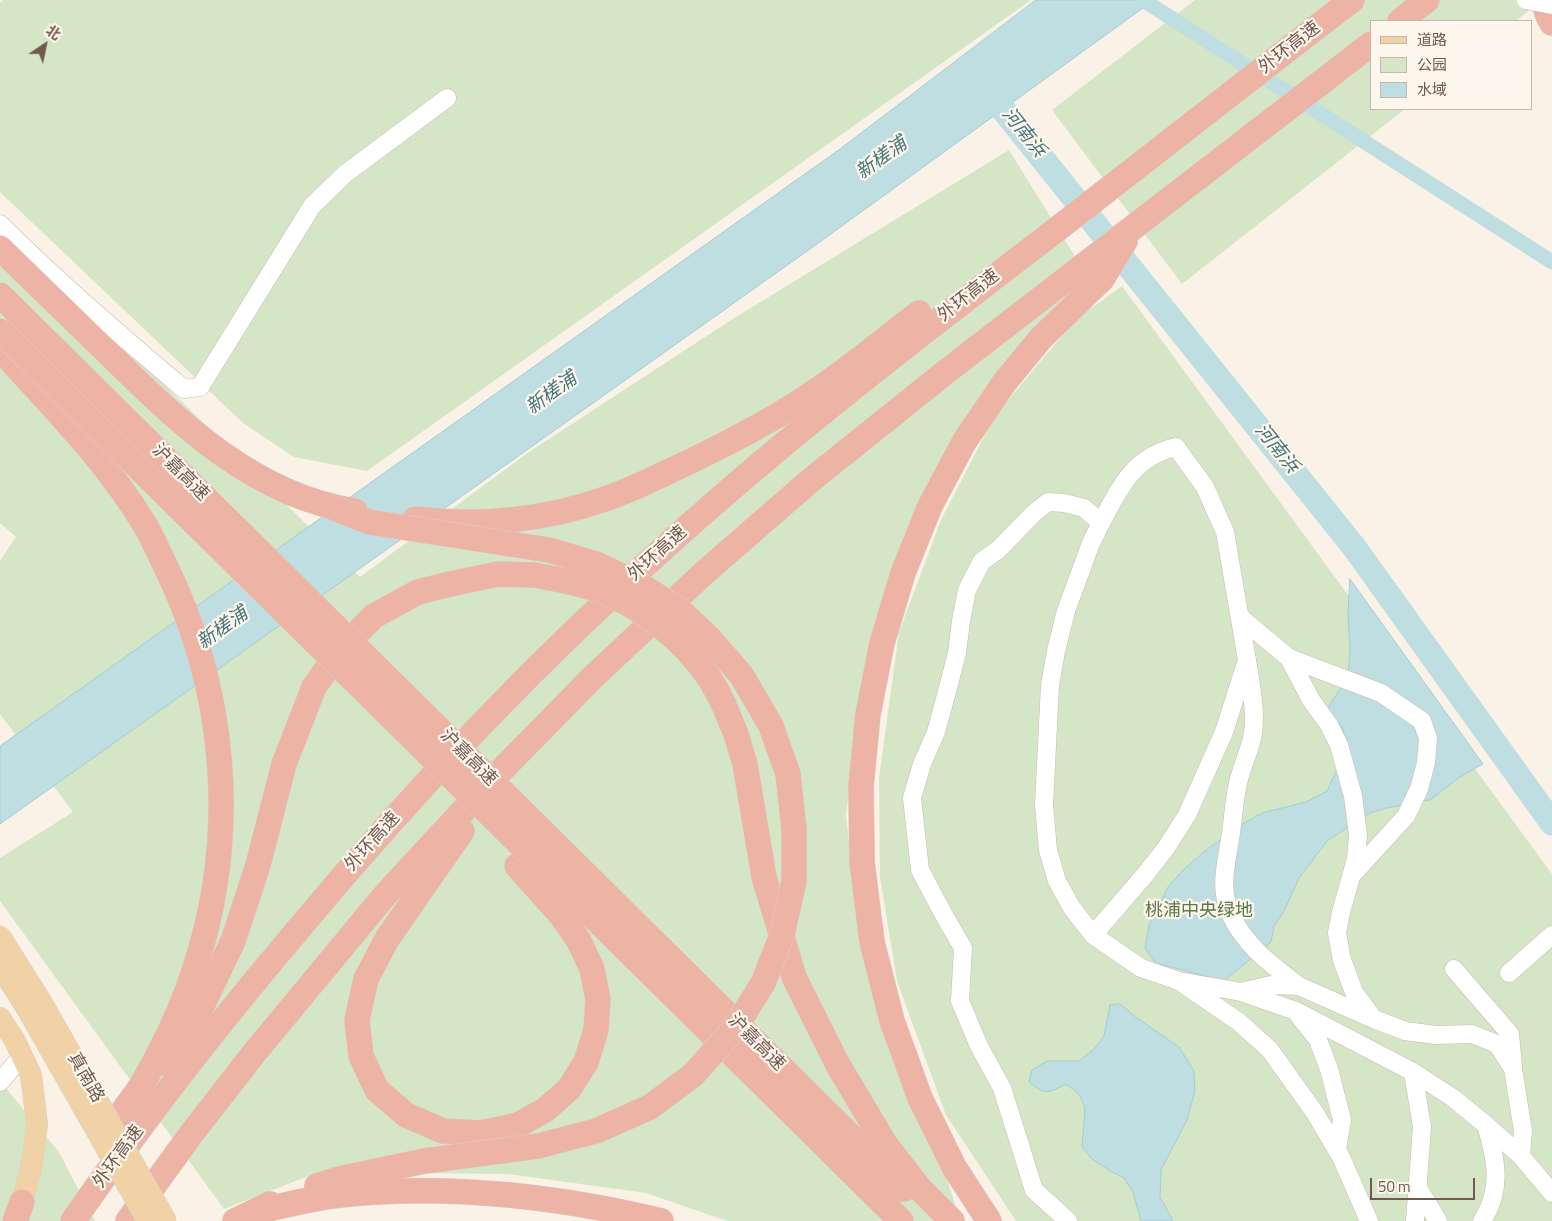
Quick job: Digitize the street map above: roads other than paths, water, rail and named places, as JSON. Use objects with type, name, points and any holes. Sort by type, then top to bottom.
[{"type":"highway","name":"外环高速","points":[[73,1221],[109,1168],[220,1023],[353,863],[453,754],[558,646],[672,540],[781,445],[919,335],[1165,130],[1190,126],[1352,0]]},
{"type":"highway","points":[[1401,20],[1427,0]]},
{"type":"highway","points":[[1542,0],[1552,22]]},
{"type":"highway","points":[[989,1221],[954,1167],[920,1098],[892,1021],[872,942],[862,862],[861,786],[868,714],[882,643],[903,573],[930,506],[964,442],[1004,384],[1095,271],[1132,229],[1370,45]]},
{"type":"highway","points":[[334,508],[432,522],[493,522],[548,514],[604,500],[641,485],[739,437],[789,408],[840,374],[1055,220]]},
{"type":"highway","points":[[0,248],[163,407],[200,438],[241,467],[287,491],[369,522],[549,550],[596,564],[637,583],[678,609],[709,638],[742,676],[771,726],[788,774],[794,829],[794,880],[782,935],[763,983],[735,1028],[693,1075],[650,1106],[596,1131],[538,1146],[424,1161],[338,1179],[309,1188],[245,1216]]},
{"type":"highway","points":[[128,1221],[192,1133],[255,1052],[386,894],[487,785],[593,677],[704,573],[811,480],[947,371],[1095,271]]},
{"type":"highway","name":"沪嘉高速","points":[[0,296],[936,1221]]},
{"type":"highway","name":"沪嘉高速","points":[[0,331],[328,655],[523,860],[901,1221]]},
{"type":"highway","points":[[0,349],[70,425],[109,473],[145,525],[177,589],[199,648],[212,704],[219,752],[222,814],[217,872],[209,919],[196,965],[179,1011],[162,1048],[142,1085],[114,1125],[109,1168]]},
{"type":"highway","points":[[158,1103],[162,1077],[192,1029],[233,942],[258,865],[284,764],[314,687],[341,649],[374,616],[418,592],[498,574],[534,575],[572,582],[603,592],[636,608],[661,625],[684,647],[707,674],[724,705],[736,734],[745,764],[764,877],[794,977],[838,1065],[885,1144],[920,1189],[952,1221]]},
{"type":"highway","points":[[487,785],[474,814],[387,939],[366,979],[357,1020],[361,1056],[377,1090],[406,1115],[443,1131],[481,1133],[518,1124],[545,1110],[569,1089],[586,1062],[596,1030],[598,999],[592,969],[579,940],[523,860]]},
{"type":"highway","points":[[245,1216],[310,1199],[341,1195],[424,1191],[480,1193],[579,1203],[661,1221]]},
{"type":"main road","name":"真南路","points":[[0,936],[39,998],[166,1221]]},
{"type":"main road","name":"真南路","points":[[0,966],[26,1007],[148,1221]]},
{"type":"main road","points":[[0,1018],[14,1039],[31,1075],[37,1124],[32,1164],[18,1211]]},
{"type":"street","points":[[1526,0],[1552,5]]},
{"type":"street","points":[[1542,0],[1552,5]]},
{"type":"street","points":[[0,224],[121,336],[184,389],[200,387],[312,206],[345,174],[447,98]]},
{"type":"street","points":[[1513,1069],[1497,1044],[1472,1034],[1436,1036],[1405,1031],[1374,1020],[1299,986],[1264,959],[1231,916],[1224,895],[1224,870],[1237,786],[1247,758],[1253,732],[1254,704],[1225,532],[1205,487],[1176,447],[1164,450],[1134,469],[1119,488],[1090,543],[1066,611],[1056,651],[1050,685],[1044,805],[1048,850],[1057,881],[1072,908],[1093,935],[1141,968],[1179,981],[1241,992],[1296,1011],[1413,1072],[1453,1098],[1486,1125],[1521,1156],[1552,1193]]},
{"type":"street","points":[[1068,1221],[1034,1190],[1002,1088],[979,1046],[960,1001],[963,948],[920,870],[912,798],[922,764],[936,732],[957,654],[967,590],[982,561],[998,550],[1034,513],[1048,502],[1064,503],[1084,508],[1101,523]]},
{"type":"street","points":[[1241,618],[1288,658],[1339,676],[1358,686],[1381,693],[1422,721],[1428,738],[1426,763],[1419,789],[1406,816],[1352,876]]},
{"type":"street","points":[[1288,658],[1310,700],[1329,725],[1339,745],[1353,796],[1358,836],[1356,860],[1341,912],[1337,934],[1342,960],[1354,992],[1374,1020]]},
{"type":"street","points":[[1093,935],[1166,848],[1186,815],[1224,732],[1247,660]]},
{"type":"street","points":[[1509,973],[1552,935]]},
{"type":"street","points":[[1454,969],[1510,1034],[1522,1131],[1521,1156]]},
{"type":"street","points":[[1179,981],[1239,1022],[1270,1050],[1315,1113],[1336,1149],[1369,1221]]},
{"type":"street","points":[[1241,992],[1271,985],[1299,986]]},
{"type":"street","points":[[1296,1011],[1318,1040],[1329,1069],[1342,1120],[1336,1149]]},
{"type":"street","points":[[0,1082],[22,1056]]},
{"type":"street","points":[[1413,1072],[1422,1127],[1415,1221]]},
{"type":"street","points":[[1482,1221],[1488,1213],[1496,1184],[1495,1155],[1486,1125]]},
{"type":"street","points":[[1418,1188],[1438,1221]]},
{"type":"street","points":[[5,1221],[16,1201],[18,1211]]},
{"type":"water","name":"新槎浦","points":[[1036,0],[1154,0],[817,244],[0,824],[0,746],[840,149]]},
{"type":"water","points":[[1350,579],[1483,764],[1460,777],[1430,800],[1370,813],[1327,841],[1299,878],[1284,911],[1274,926],[1271,942],[1224,981],[1156,963],[1145,949],[1149,925],[1168,887],[1183,870],[1206,850],[1244,823],[1262,813],[1306,802],[1327,791],[1347,747],[1343,729],[1327,709],[1348,677]]},
{"type":"water","points":[[1120,1004],[1179,1047],[1194,1071],[1195,1091],[1187,1120],[1161,1170],[1160,1197],[1173,1221],[1141,1221],[1133,1192],[1124,1178],[1092,1159],[1082,1147],[1085,1108],[1079,1094],[1066,1084],[1047,1092],[1029,1082],[1032,1070],[1047,1061],[1079,1061],[1095,1048],[1104,1036],[1110,1005]]},
{"type":"waterway","points":[[1143,0],[1552,262]]},
{"type":"waterway","name":"河南浜","points":[[985,87],[1354,547],[1552,823]]},
{"type":"park label","name":"桃浦中央绿地","points":[[1199,912]]}]
